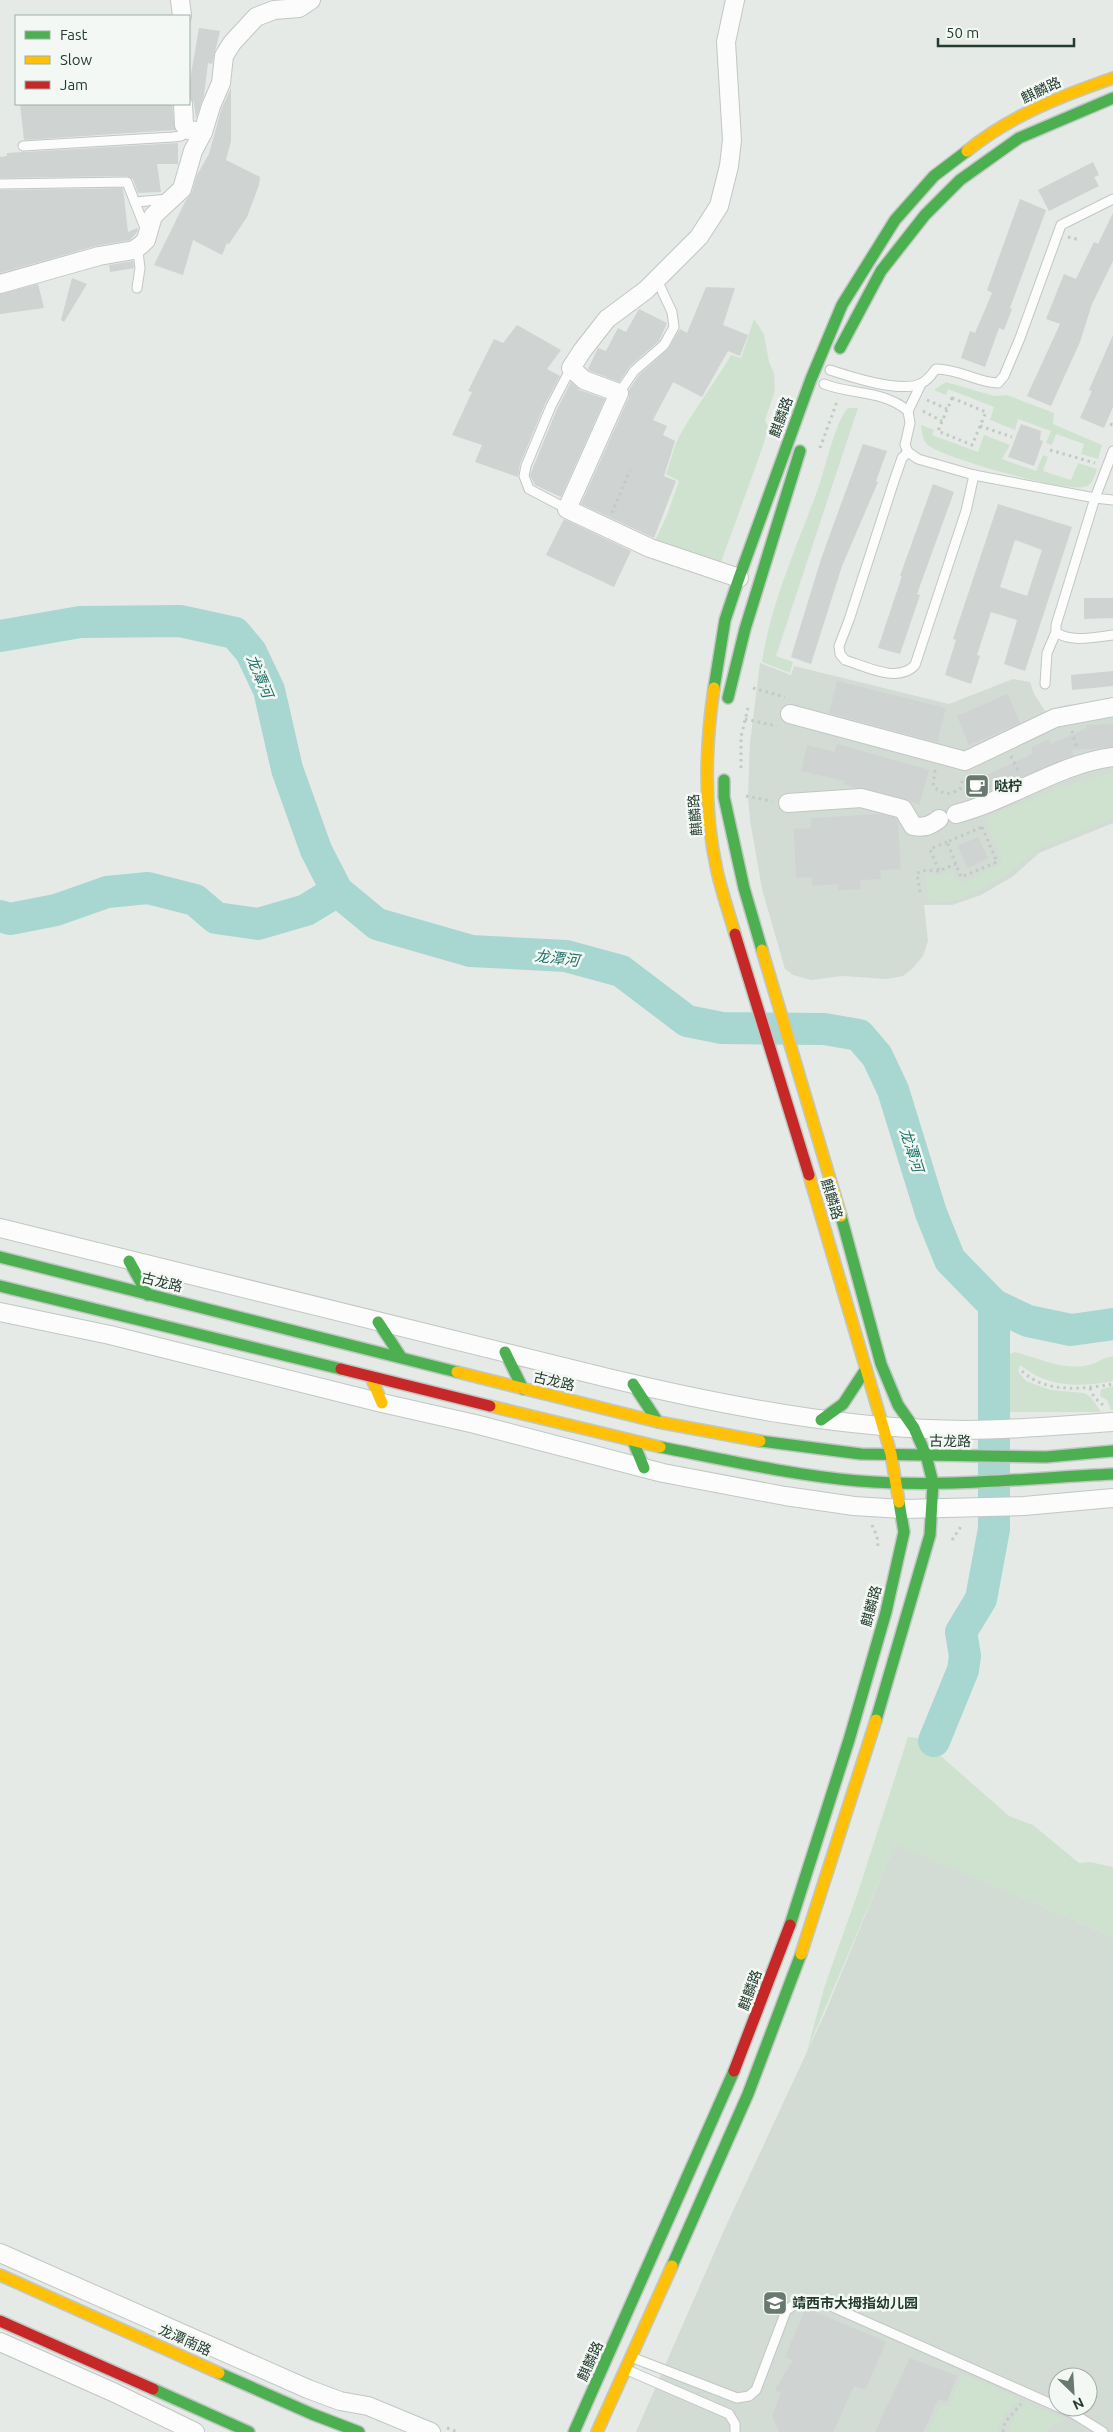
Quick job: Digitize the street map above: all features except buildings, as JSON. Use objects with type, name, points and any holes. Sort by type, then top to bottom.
[{"type":"main road","name":"麒麟路","points":[[574,2432],[740,2058],[791,1922],[849,1740],[886,1612],[904,1532],[902,1509],[895,1482],[891,1454],[816,1196],[751,991],[717,871],[708,797],[707,763],[713,696],[726,620],[739,578],[810,379],[842,305],[895,220],[934,176],[980,140],[1037,107],[1113,78]]},
{"type":"main road","points":[[822,388],[880,272],[915,224],[932,207],[970,172],[1017,139],[1046,124],[1113,98]]},
{"type":"main road","name":"麒麟路","points":[[808,424],[814,407]]},
{"type":"main road","name":"麒麟路","points":[[725,713],[746,629],[802,442]]},
{"type":"main road","name":"麒麟路","points":[[597,2432],[721,2158],[768,2045],[810,1932],[850,1811],[927,1547],[932,1508],[933,1483],[926,1455],[914,1428],[898,1405],[881,1364],[858,1273],[744,888],[724,797],[724,769]]},
{"type":"main road","name":"古龙路","points":[[0,1257],[658,1422],[782,1445],[861,1454],[1046,1457],[1113,1452]]},
{"type":"main road","points":[[129,1261],[148,1295]]},
{"type":"main road","points":[[0,1286],[633,1441],[776,1470],[859,1481],[933,1483],[1108,1474],[1113,1485]]},
{"type":"main road","points":[[378,1322],[401,1357]]},
{"type":"main road","points":[[504,1352],[523,1389]]},
{"type":"main road","points":[[821,1420],[841,1408],[852,1394],[866,1369]]},
{"type":"main road","points":[[371,1377],[382,1404]]},
{"type":"main road","points":[[633,1384],[658,1422]]},
{"type":"main road","points":[[633,1441],[644,1468]]},
{"type":"main road","name":"龙潭南路","points":[[0,2275],[312,2414],[359,2432]]},
{"type":"main road","points":[[0,2321],[249,2432]]},
{"type":"street","points":[[180,0],[182,15]]},
{"type":"street","points":[[0,284],[99,256],[134,250],[146,240],[153,216],[182,188],[194,151],[196,131],[211,106],[221,83],[224,56],[232,43],[256,17],[274,10],[299,8],[310,0]]},
{"type":"street","points":[[734,0],[726,42],[732,140],[724,191],[719,206],[699,237],[657,280],[607,319],[571,368],[584,380],[619,393],[567,509],[650,548],[739,578]]},
{"type":"street","points":[[183,105],[184,124],[196,131]]},
{"type":"street","points":[[790,714],[936,755],[965,761],[1055,718],[1068,714],[1113,707]]},
{"type":"street","points":[[956,814],[976,809],[1082,764],[1113,757]]},
{"type":"street","points":[[788,803],[861,798],[903,809],[913,826],[931,825],[939,819]]},
{"type":"street","points":[[0,1228],[701,1400],[821,1420],[914,1428],[965,1430],[1018,1428],[1109,1415]]},
{"type":"street","points":[[0,1312],[110,1335],[382,1404],[482,1425],[644,1468],[785,1496],[854,1506],[902,1509],[986,1508],[1113,1498]]},
{"type":"street","points":[[0,2253],[308,2389],[340,2400],[368,2406],[431,2432]]},
{"type":"street","points":[[0,2342],[162,2415],[195,2432]]},
{"type":"lane","points":[[23,146],[173,137],[196,131]]},
{"type":"lane","points":[[0,184],[120,181],[129,185],[148,236]]},
{"type":"lane","points":[[135,202],[165,198],[170,200]]},
{"type":"lane","points":[[1113,199],[1061,225],[1045,264],[1020,338],[1004,376],[998,383],[990,383],[946,369],[936,369],[921,384],[915,394],[910,407],[910,423],[905,445],[908,452],[918,459],[974,475],[1113,500]]},
{"type":"lane","points":[[134,250],[138,252],[140,261],[137,288]]},
{"type":"lane","points":[[619,393],[634,371],[664,346],[674,327],[672,312],[657,280]]},
{"type":"lane","points":[[567,509],[529,489],[524,476],[550,406],[571,368]]},
{"type":"lane","points":[[830,370],[888,385],[906,386],[921,384]]},
{"type":"lane","points":[[822,388],[882,396],[910,407]]},
{"type":"lane","points":[[1045,684],[1048,652],[1056,632],[1056,625],[1095,498],[1113,451]]},
{"type":"lane","points":[[908,452],[902,458],[896,474],[850,620],[839,646],[840,654],[845,660],[889,673],[911,670],[915,665],[966,511],[974,475]]},
{"type":"lane","points":[[1056,632],[1062,637],[1076,638],[1113,635]]},
{"type":"lane","points":[[630,2356],[737,2398],[749,2396],[756,2390],[786,2311],[794,2304],[805,2300],[817,2300],[1074,2414],[1103,2432]]},
{"type":"lane","points":[[625,2369],[729,2414],[735,2424],[735,2432]]},
{"type":"path","points":[[819,452],[841,390]]},
{"type":"path","points":[[915,394],[947,409]]},
{"type":"path","points":[[952,398],[986,412],[972,445],[938,431],[947,409],[952,398]]},
{"type":"path","points":[[910,407],[942,421]]},
{"type":"path","points":[[980,426],[1012,437]]},
{"type":"path","points":[[1050,450],[1107,465]]},
{"type":"path","points":[[604,527],[614,510],[630,470]]},
{"type":"path","points":[[750,696],[752,679]]},
{"type":"path","points":[[741,774],[741,737],[748,704]]},
{"type":"path","points":[[1068,714],[1082,764]]},
{"type":"path","points":[[1005,743],[1026,787]]},
{"type":"path","points":[[936,755],[934,786],[941,793],[952,794],[960,790],[965,761]]},
{"type":"path","points":[[744,801],[743,795],[788,803]]},
{"type":"path","points":[[939,871],[930,849],[982,827],[997,862],[961,877],[947,842]]},
{"type":"path","points":[[920,892],[917,873],[926,870],[939,871],[956,864]]},
{"type":"path","points":[[1022,1371],[1039,1382],[1055,1386],[1090,1388],[1113,1384]]},
{"type":"path","points":[[1090,1388],[1094,1397],[1109,1415]]},
{"type":"path","points":[[867,1518],[877,1536],[877,1554]]},
{"type":"path","points":[[1002,2432],[1005,2422],[1028,2394]]},
{"type":"shaded area","points":[[760,663],[791,675],[794,666],[949,704],[1013,679],[1030,682],[1034,694],[1045,711],[1067,705],[1113,700],[1113,823],[1039,853],[1012,877],[981,895],[952,905],[924,905],[928,941],[923,956],[903,976],[887,979],[842,976],[811,980],[793,975],[785,969],[762,889],[750,820],[748,796],[750,743]]},
{"type":"shaded area","points":[[895,1843],[1113,1937],[1113,2432],[636,2432],[725,2228],[825,2013]]},
{"type":"green space","points":[[754,319],[764,334],[769,362],[774,373],[775,391],[765,420],[768,427],[763,446],[720,565],[654,543],[667,515],[679,481],[666,474],[677,441],[731,355],[741,358]]},
{"type":"green space","points":[[946,382],[994,396],[1007,395],[1054,413],[1053,424],[1102,445],[1098,459],[1081,454],[1084,444],[1056,434],[1052,445],[1046,443],[1051,431],[1018,419],[1015,430],[990,420],[994,407],[948,389],[946,395],[934,390]]},
{"type":"green space","points":[[848,408],[858,408],[776,656],[793,662],[790,673],[762,662],[766,639],[786,572],[820,483],[836,432]]},
{"type":"green space","points":[[921,425],[934,430],[932,435],[978,452],[984,435],[1010,445],[1002,459],[1036,471],[1043,455],[1048,457],[1043,471],[1071,480],[1078,463],[1097,469],[1089,485],[1077,487],[1058,485],[1008,474],[958,459],[929,446],[925,442]]},
{"type":"green space","points":[[1113,773],[1113,818],[1034,851],[1012,871],[971,895],[948,902],[929,901],[925,875],[941,876],[953,871],[956,881],[962,883],[1001,864],[1001,856],[987,822],[990,816],[1068,785]]},
{"type":"green space","points":[[1015,1352],[1075,1367],[1088,1365],[1113,1356],[1113,1381],[1109,1382],[1085,1385],[1062,1384],[1041,1378],[1020,1365],[1018,1371],[1026,1381],[1051,1390],[1084,1393],[1091,1397],[1101,1412],[1009,1412],[1005,1407],[1005,1356]]},
{"type":"green space","points":[[1113,1386],[1113,1410],[1111,1410],[1107,1400],[1100,1396],[1101,1389]]},
{"type":"green space","points":[[908,1737],[917,1738],[926,1743],[1009,1816],[1033,1825],[1079,1863],[1090,1862],[1113,1867],[1113,1937],[895,1844],[807,2051],[824,1988],[858,1892]]},
{"type":"green space","points":[[963,2374],[1021,2400],[1005,2413],[997,2432],[928,2432],[940,2406],[949,2405]]},
{"type":"green space","points":[[1027,2404],[1048,2413],[1048,2417],[1064,2419],[1050,2426],[1047,2432],[1008,2432],[1015,2416]]},
{"type":"waterway","name":"龙潭河","points":[[0,636],[80,622],[180,621],[235,633],[251,652],[269,690],[287,769],[316,850],[337,891],[377,924],[471,951],[566,956],[621,971],[687,1021],[722,1028],[824,1029],[859,1035],[877,1056],[893,1090],[931,1213],[950,1260],[994,1305],[1028,1321],[1071,1330],[1113,1324]]},
{"type":"waterway","points":[[0,916],[10,919],[56,910],[107,892],[148,888],[195,900],[216,918],[258,924],[306,910],[337,891]]},
{"type":"waterway","points":[[934,1741],[963,1670],[965,1656],[961,1632],[981,1599],[994,1529],[994,1305]]},
{"type":"traffic: fast","points":[[840,348],[881,271],[925,215],[960,180],[1019,138],[1113,98]]},
{"type":"traffic: fast","points":[[714,688],[725,620],[739,578],[811,379],[842,305],[895,220],[934,176],[967,151]]},
{"type":"traffic: fast","points":[[728,698],[745,629],[800,451]]},
{"type":"traffic: fast","points":[[724,780],[724,797],[744,888],[762,950]]},
{"type":"traffic: fast","points":[[841,1216],[881,1364],[898,1405],[914,1428],[926,1455],[933,1483],[930,1535],[876,1720]]},
{"type":"traffic: fast","points":[[0,1257],[457,1372]]},
{"type":"traffic: fast","points":[[129,1261],[148,1295]]},
{"type":"traffic: fast","points":[[0,1286],[341,1369]]},
{"type":"traffic: fast","points":[[378,1322],[401,1357]]},
{"type":"traffic: fast","points":[[505,1352],[523,1389]]},
{"type":"traffic: fast","points":[[821,1420],[843,1404],[866,1369]]},
{"type":"traffic: fast","points":[[633,1384],[658,1422]]},
{"type":"traffic: fast","points":[[633,1441],[644,1468]]},
{"type":"traffic: fast","points":[[760,1441],[861,1454],[1046,1457],[1113,1451]]},
{"type":"traffic: fast","points":[[660,1447],[784,1471],[859,1481],[891,1483],[986,1482],[1113,1474]]},
{"type":"traffic: fast","points":[[790,1925],[849,1740],[886,1612],[904,1532],[899,1502]]},
{"type":"traffic: fast","points":[[672,2266],[748,2094],[801,1954]]},
{"type":"traffic: fast","points":[[574,2432],[734,2071]]},
{"type":"traffic: fast","points":[[219,2373],[312,2414],[359,2432]]},
{"type":"traffic: fast","points":[[153,2389],[249,2432]]},
{"type":"traffic: slow","points":[[967,151],[1018,117],[1074,92],[1113,78]]},
{"type":"traffic: slow","points":[[714,688],[709,734],[708,803],[717,871],[735,934]]},
{"type":"traffic: slow","points":[[762,950],[841,1216]]},
{"type":"traffic: slow","points":[[809,1175],[891,1454],[899,1502]]},
{"type":"traffic: slow","points":[[457,1372],[658,1422],[760,1441]]},
{"type":"traffic: slow","points":[[371,1377],[382,1403]]},
{"type":"traffic: slow","points":[[490,1406],[660,1447]]},
{"type":"traffic: slow","points":[[801,1954],[876,1720]]},
{"type":"traffic: slow","points":[[597,2432],[672,2266]]},
{"type":"traffic: slow","points":[[0,2275],[219,2373]]},
{"type":"traffic: jam","points":[[735,934],[809,1175]]},
{"type":"traffic: jam","points":[[341,1369],[490,1406]]},
{"type":"traffic: jam","points":[[734,2071],[790,1925]]},
{"type":"traffic: jam","points":[[0,2321],[153,2389]]},
{"type":"place","name":"哒柠","points":[[977,786]]},
{"type":"place","name":"靖西市大拇指幼儿园","points":[[775,2303]]}]
